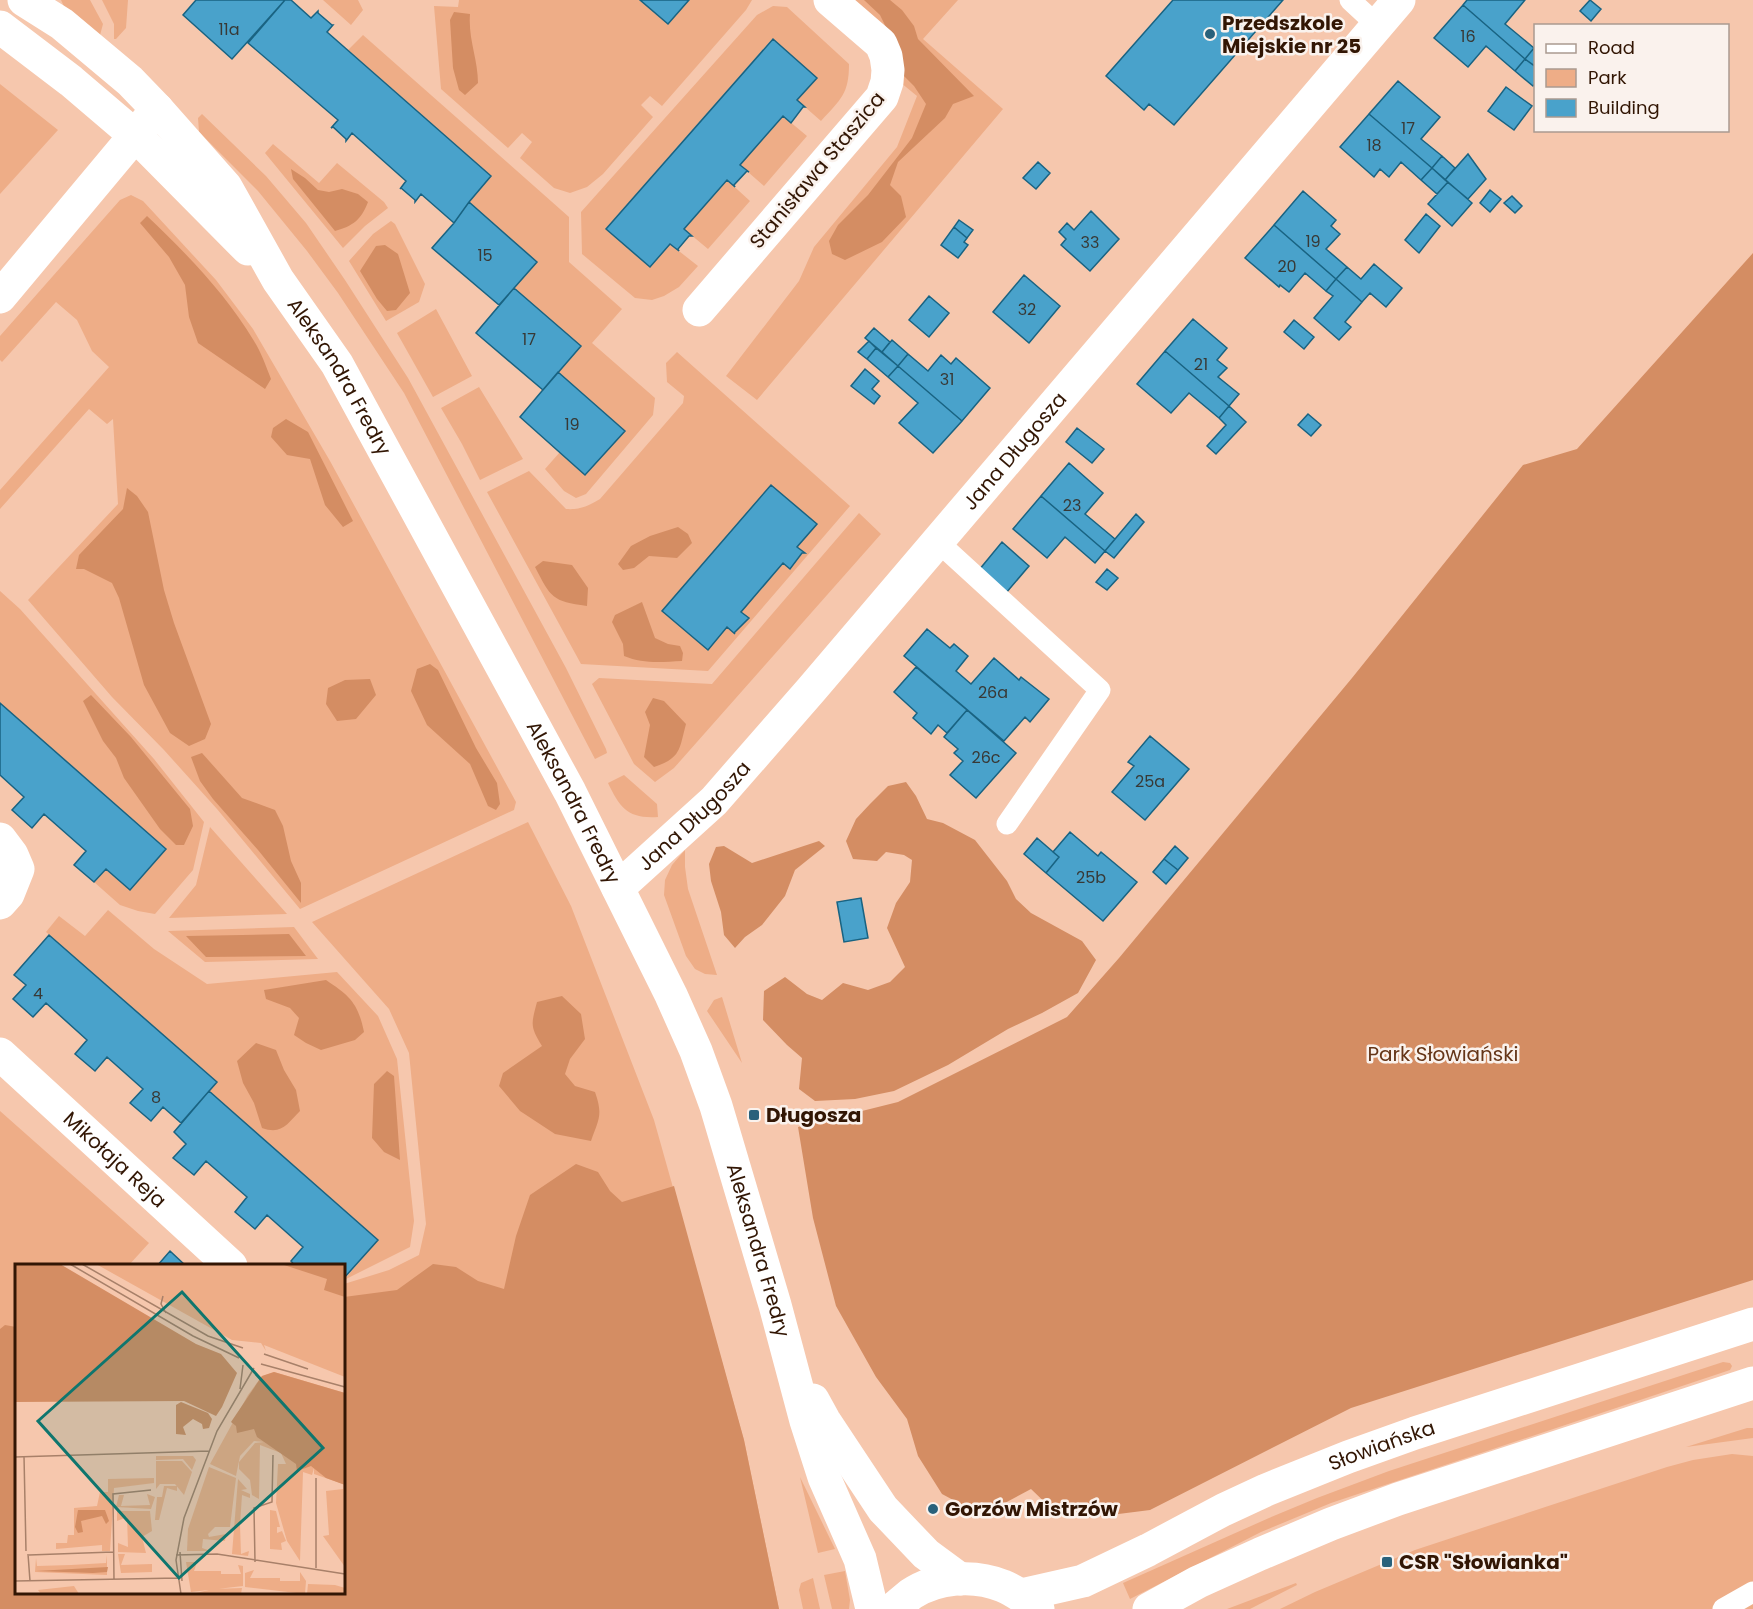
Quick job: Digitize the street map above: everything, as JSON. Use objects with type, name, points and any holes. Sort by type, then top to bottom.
[{"type":"street","name":"Aleksandra Fredry","points":[[24,0],[62,24],[130,81],[226,187],[278,280],[337,364],[570,792],[671,994],[696,1051],[716,1106],[806,1421],[824,1477],[860,1559],[872,1609]]},
{"type":"street","name":"Stanisława Staszica","points":[[699,310],[882,97],[888,70],[886,56],[880,44],[830,0]]},
{"type":"street","name":"Jana Długosza","points":[[618,888],[714,801],[1398,0]]},
{"type":"street","name":"Aleksandra Fredry","points":[[0,27],[135,135],[278,280]]},
{"type":"street","points":[[0,297],[157,109]]},
{"type":"street","points":[[0,839],[12,855],[18,869],[8,894],[0,903]]},
{"type":"street","name":"Mikołaja Reja","points":[[0,1054],[229,1264]]},
{"type":"street","name":"Słowiańska","points":[[1030,1602],[1083,1581],[1266,1490],[1348,1457],[1415,1433],[1753,1324]]},
{"type":"street","name":"Aleksandra Fredry","points":[[790,1359],[824,1420],[883,1509],[926,1554],[960,1579]]},
{"type":"street","points":[[1149,1609],[1198,1582],[1331,1524],[1398,1499],[1753,1383]]},
{"type":"street","points":[[1706,1399],[1753,1402]]},
{"type":"street","points":[[892,1609],[912,1594],[935,1583],[960,1579],[981,1580],[1002,1586],[1030,1602]]},
{"type":"lane","points":[[1350,0],[1377,25]]},
{"type":"lane","points":[[937,541],[1100,690],[1006,824]]},
{"type":"lane","points":[[1723,1609],[1753,1592]]},
{"type":"green space","points":[[61,0],[90,0],[103,24],[99,39],[68,15]]},
{"type":"green space","points":[[102,0],[128,0],[126,28],[116,39],[114,39],[114,24]]},
{"type":"green space","points":[[323,0],[358,0],[363,10],[351,25]]},
{"type":"green space","points":[[459,0],[752,0],[746,10],[662,106],[650,96],[641,105],[653,117],[603,174],[587,187],[570,193],[554,188],[520,158],[532,142],[522,133],[508,148],[441,89],[434,6],[458,7]]},
{"type":"green space","points":[[846,0],[958,0],[923,39],[1003,109],[757,400],[726,376],[799,281],[814,247],[897,147],[917,96],[895,78]]},
{"type":"green space","points":[[864,0],[890,0],[902,10],[914,26],[918,39],[974,96],[953,104],[945,118],[898,162],[890,185],[901,196],[906,217],[882,242],[845,260],[832,254],[829,241],[838,225],[868,195],[912,138],[926,104],[904,76],[902,60],[880,15]]},
{"type":"green space","points":[[773,6],[787,7],[849,64],[849,74],[842,96],[821,121],[797,100],[816,78],[772,39],[606,228],[650,267],[670,244],[698,266],[679,287],[664,296],[652,300],[635,298],[582,254],[581,212],[757,15]]},
{"type":"green space","points":[[454,12],[470,14],[470,32],[478,83],[465,95],[459,90],[453,68],[450,20]]},
{"type":"green space","points":[[363,35],[569,217],[569,262],[622,309],[592,343],[655,398],[653,415],[586,494],[576,498],[564,491],[545,469],[560,452],[586,475],[624,431],[558,372],[581,346],[514,288],[469,202],[491,176],[348,50]]},
{"type":"green space","points":[[0,84],[58,130],[0,194]]},
{"type":"green space","points":[[202,114],[266,176],[306,223],[408,378],[566,668],[607,753],[595,759],[404,393],[338,293],[307,251],[258,191],[199,132],[198,118]]},
{"type":"green space","points":[[783,116],[807,136],[764,186],[740,165]]},
{"type":"green space","points":[[273,144],[319,183],[337,163],[384,202],[388,208],[365,226],[343,248],[265,153]]},
{"type":"green space","points":[[291,169],[318,190],[329,192],[342,189],[358,194],[368,202],[359,218],[347,227],[335,231],[293,179]]},
{"type":"green space","points":[[727,180],[750,201],[708,249],[684,229]]},
{"type":"green space","points":[[131,195],[143,201],[216,280],[253,329],[330,461],[516,802],[514,810],[300,909],[217,809],[112,697],[28,600],[118,504],[113,419],[107,424],[89,409],[0,509],[0,490],[109,367],[92,351],[77,320],[56,302],[2,362],[0,360],[0,336],[120,200]]},
{"type":"green space","points":[[147,216],[205,275],[243,323],[259,350],[271,379],[265,389],[198,343],[189,317],[185,285],[169,257],[140,223]]},
{"type":"green space","points":[[391,221],[395,224],[425,284],[419,302],[386,321],[349,261],[373,234]]},
{"type":"green space","points":[[385,245],[398,254],[410,293],[396,310],[387,311],[360,271],[376,246]]},
{"type":"green space","name":"Park Słowiański","points":[[1753,253],[1753,1280],[1351,1408],[1150,1510],[1087,1518],[1057,1514],[1031,1489],[1003,1504],[968,1508],[942,1494],[918,1456],[907,1419],[876,1377],[836,1306],[813,1218],[798,1127],[898,1102],[1067,1017],[1119,958],[1352,678],[1523,465],[1577,449]]},
{"type":"green space","points":[[436,309],[472,376],[433,397],[397,333]]},
{"type":"green space","points":[[677,352],[850,506],[708,671],[581,664],[487,492],[529,471],[566,509],[584,507],[600,499],[683,403],[684,396],[667,382],[666,363]]},
{"type":"green space","points":[[479,387],[523,459],[480,480],[441,408]]},
{"type":"green space","points":[[286,419],[308,432],[353,521],[343,527],[325,505],[310,459],[287,455],[271,437],[273,428]]},
{"type":"green space","points":[[127,488],[137,496],[148,512],[164,590],[211,724],[205,739],[189,746],[170,733],[144,685],[119,598],[112,583],[84,569],[76,569],[79,555],[123,509]]},
{"type":"green space","points":[[859,513],[881,534],[674,768],[655,782],[634,764],[592,684],[599,678],[712,684]]},
{"type":"green space","points":[[678,527],[688,534],[692,543],[677,558],[649,556],[634,568],[623,570],[618,564],[631,546],[650,536]]},
{"type":"green space","points":[[543,561],[572,565],[588,588],[587,606],[559,600],[549,592],[535,567]]},
{"type":"green space","points":[[0,591],[20,609],[154,759],[204,822],[193,870],[155,914],[120,905],[94,882],[106,869],[0,703]]},
{"type":"green space","points":[[642,602],[655,638],[680,646],[683,653],[682,661],[645,661],[624,656],[623,644],[612,622],[615,615]]},
{"type":"green space","points":[[430,664],[438,670],[476,748],[497,783],[500,804],[496,810],[488,806],[470,764],[427,725],[411,691],[417,669]]},
{"type":"green space","points":[[370,679],[376,695],[356,719],[337,721],[326,704],[328,688],[345,680]]},
{"type":"green space","points":[[91,695],[131,737],[190,809],[193,826],[184,845],[176,845],[160,829],[124,778],[116,758],[103,741],[83,701]]},
{"type":"green space","points":[[653,698],[664,701],[686,724],[678,752],[663,764],[654,767],[644,757],[650,725],[645,712]]},
{"type":"green space","points":[[202,753],[242,798],[275,810],[283,826],[291,861],[301,883],[301,903],[200,781],[191,757]]},
{"type":"green space","points":[[624,775],[657,804],[658,817],[632,814],[621,805],[608,783]]},
{"type":"green space","points":[[906,782],[927,819],[943,823],[975,840],[1007,881],[1016,899],[1031,913],[1082,941],[1096,960],[1078,993],[1008,1029],[948,1065],[894,1091],[855,1099],[815,1101],[799,1089],[802,1058],[763,1020],[764,991],[785,977],[807,994],[822,1000],[843,983],[868,990],[890,982],[905,967],[887,928],[896,903],[910,882],[912,860],[904,855],[886,852],[877,861],[853,859],[846,841],[856,819],[888,786]]},
{"type":"green space","points":[[528,822],[571,906],[654,1120],[744,1440],[779,1609],[0,1609],[0,1111],[149,1243],[130,1264],[15,1264],[15,1594],[345,1594],[345,1284],[389,1270],[419,1255],[426,1224],[409,1053],[389,1009],[312,922]]},
{"type":"green space","points":[[210,827],[287,914],[169,918],[196,885]]},
{"type":"green space","points":[[819,841],[825,846],[795,870],[785,896],[762,925],[745,937],[735,948],[724,935],[721,912],[711,881],[709,864],[716,847],[724,846],[752,863]]},
{"type":"green space","points":[[685,850],[688,889],[717,975],[705,974],[695,969],[686,956],[664,895],[665,880],[672,865]]},
{"type":"green space","points":[[108,910],[154,949],[207,984],[337,972],[378,1016],[397,1059],[414,1221],[410,1247],[345,1280],[377,1241],[209,1091],[216,1082],[46,932],[59,916],[85,936]]},
{"type":"green space","points":[[294,927],[318,959],[205,962],[168,931]]},
{"type":"green space","points":[[289,934],[306,956],[206,957],[186,936]]},
{"type":"green space","points":[[326,980],[352,1001],[359,1014],[364,1032],[355,1040],[321,1050],[294,1035],[299,1018],[290,1008],[266,999],[264,990]]},
{"type":"green space","points":[[562,996],[581,1014],[585,1039],[570,1059],[565,1074],[575,1086],[595,1092],[599,1117],[591,1141],[555,1134],[520,1111],[499,1086],[503,1073],[542,1046],[533,1025],[537,1002]]},
{"type":"green space","points":[[722,997],[742,1063],[707,1011],[714,1000]]},
{"type":"green space","points":[[256,1043],[276,1050],[296,1090],[300,1111],[288,1124],[275,1130],[262,1128],[254,1103],[243,1083],[237,1061]]},
{"type":"green space","points":[[387,1071],[394,1076],[400,1160],[384,1152],[372,1138],[374,1084]]},
{"type":"green space","points":[[576,1164],[598,1172],[610,1191],[622,1202],[674,1186],[744,1440],[779,1609],[0,1609],[0,1329],[5,1325],[15,1327],[15,1594],[345,1594],[345,1297],[397,1290],[433,1264],[456,1267],[478,1281],[504,1289],[516,1236],[530,1195]]},
{"type":"green space","points":[[1723,1362],[1730,1363],[1732,1366],[1730,1370],[1331,1503],[1261,1532],[1130,1599],[1123,1583],[1269,1518],[1389,1471]]},
{"type":"green space","points":[[1753,1428],[1753,1438],[1686,1447]]},
{"type":"green space","points":[[1732,1454],[1753,1456],[1753,1609],[1280,1609],[1415,1550],[1667,1467]]},
{"type":"green space","points":[[800,1477],[835,1549],[818,1553]]},
{"type":"green space","points":[[845,1571],[850,1600],[849,1609],[832,1609],[824,1575]]},
{"type":"green space","points":[[813,1578],[820,1609],[803,1609],[799,1590],[801,1583]]},
{"type":"green space","points":[[1296,1583],[1297,1585],[1250,1609],[1227,1609]]},
{"type":"building","points":[[196,0],[285,0],[232,59],[183,15]]},
{"type":"building","points":[[285,0],[291,0],[311,18],[318,11],[333,25],[327,32],[491,176],[454,223],[421,194],[415,202],[400,189],[406,181],[352,133],[346,141],[333,127],[331,128],[338,120],[248,43]]},
{"type":"building","points":[[640,0],[689,0],[668,24]]},
{"type":"building","points":[[1173,0],[1283,0],[1174,125],[1149,104],[1144,110],[1106,76]]},
{"type":"building","points":[[1467,0],[1525,0],[1505,24],[1534,48],[1525,59],[1463,5]]},
{"type":"building","points":[[1590,0],[1601,9],[1591,21],[1580,11]]},
{"type":"building","points":[[1463,5],[1525,59],[1515,71],[1486,46],[1468,67],[1434,38]]},
{"type":"building","points":[[773,39],[817,78],[797,100],[805,107],[791,123],[783,116],[740,165],[749,172],[747,171],[734,185],[735,187],[727,180],[684,229],[692,236],[689,236],[678,249],[679,251],[670,244],[650,267],[606,229]]},
{"type":"building","points":[[1534,48],[1534,66],[1525,59]]},
{"type":"building","points":[[1525,59],[1534,66],[1534,85],[1533,86],[1515,71]]},
{"type":"building","points":[[1398,81],[1440,117],[1421,139],[1442,156],[1432,168],[1369,114]]},
{"type":"building","points":[[1506,87],[1532,106],[1514,130],[1488,111]]},
{"type":"building","points":[[1369,114],[1432,168],[1421,180],[1401,162],[1389,177],[1380,169],[1374,177],[1340,147]]},
{"type":"building","points":[[1468,154],[1486,179],[1468,199],[1445,180]]},
{"type":"building","points":[[1442,156],[1455,168],[1445,180],[1432,168]]},
{"type":"building","points":[[1038,162],[1050,173],[1036,189],[1023,178]]},
{"type":"building","points":[[1432,168],[1448,182],[1437,194],[1421,180]]},
{"type":"building","points":[[1448,182],[1472,203],[1452,226],[1428,204]]},
{"type":"building","points":[[1490,190],[1501,199],[1490,212],[1480,203]]},
{"type":"building","points":[[1303,191],[1336,220],[1331,226],[1340,234],[1326,249],[1347,267],[1336,279],[1274,225]]},
{"type":"building","points":[[1512,196],[1522,206],[1515,213],[1504,203]]},
{"type":"building","points":[[469,202],[537,262],[499,305],[432,248]]},
{"type":"building","points":[[1091,211],[1119,239],[1090,271],[1061,245],[1066,239],[1059,232],[1067,223],[1074,230]]},
{"type":"building","points":[[1426,214],[1440,226],[1419,253],[1405,240]]},
{"type":"building","points":[[959,220],[973,230],[967,238],[954,227]]},
{"type":"building","points":[[1274,225],[1336,279],[1326,291],[1305,273],[1289,292],[1280,285],[1279,287],[1245,258]]},
{"type":"building","points":[[954,227],[967,238],[964,242],[968,245],[958,258],[941,245]]},
{"type":"building","points":[[1374,264],[1402,288],[1386,307],[1370,293],[1362,302],[1336,279],[1347,267],[1361,279]]},
{"type":"building","points":[[1024,275],[1060,306],[1029,343],[993,312]]},
{"type":"building","points":[[1336,279],[1362,302],[1345,322],[1351,327],[1339,340],[1314,318],[1333,296],[1326,291]]},
{"type":"building","points":[[514,288],[581,346],[543,390],[476,333]]},
{"type":"building","points":[[929,296],[949,313],[929,337],[909,320]]},
{"type":"building","points":[[1193,319],[1227,348],[1217,360],[1227,368],[1218,377],[1239,394],[1229,406],[1165,351]]},
{"type":"building","points":[[1294,320],[1314,337],[1304,349],[1284,332]]},
{"type":"building","points":[[874,328],[890,342],[882,352],[865,338]]},
{"type":"building","points":[[892,340],[908,354],[898,366],[882,352]]},
{"type":"building","points":[[869,341],[876,348],[867,359],[858,352]]},
{"type":"building","points":[[876,348],[898,366],[888,377],[867,359]]},
{"type":"building","points":[[1165,351],[1229,406],[1219,418],[1189,393],[1171,413],[1137,384]]},
{"type":"building","points":[[908,354],[928,371],[941,355],[951,364],[956,358],[990,388],[962,421],[898,366]]},
{"type":"building","points":[[898,366],[962,421],[933,453],[899,423],[918,403],[888,377]]},
{"type":"building","points":[[865,369],[879,381],[872,389],[880,396],[874,404],[851,386]]},
{"type":"building","points":[[558,372],[625,431],[585,475],[520,417]]},
{"type":"building","points":[[1229,406],[1246,422],[1216,454],[1207,446],[1226,425],[1219,418]]},
{"type":"building","points":[[1308,414],[1321,425],[1311,436],[1298,425]]},
{"type":"building","points":[[1077,428],[1104,449],[1092,463],[1066,442]]},
{"type":"building","points":[[1069,463],[1103,493],[1085,514],[1115,539],[1105,551],[1041,496]]},
{"type":"building","points":[[771,485],[817,524],[797,547],[805,553],[802,553],[790,569],[783,563],[741,612],[749,618],[735,634],[727,627],[708,650],[662,611]]},
{"type":"building","points":[[1041,496],[1105,551],[1095,563],[1065,537],[1047,558],[1013,529]]},
{"type":"building","points":[[1136,514],[1144,522],[1114,558],[1105,551]]},
{"type":"building","points":[[1002,542],[1029,566],[1006,593],[979,570]]},
{"type":"building","points":[[1107,569],[1118,578],[1107,590],[1096,582]]},
{"type":"building","points":[[927,629],[950,648],[954,644],[968,656],[956,671],[971,684],[994,658],[1019,680],[1021,677],[1049,699],[1030,722],[1025,717],[1004,741],[904,656]]},
{"type":"building","points":[[916,667],[967,710],[947,733],[938,725],[931,734],[913,718],[917,713],[894,692]]},
{"type":"building","points":[[0,703],[166,849],[130,890],[106,869],[94,882],[74,865],[86,851],[44,814],[32,828],[12,810],[24,797],[0,775]]},
{"type":"building","points":[[967,710],[1016,753],[976,798],[950,775],[963,761],[954,753],[958,749],[944,737]]},
{"type":"building","points":[[1150,736],[1189,769],[1145,820],[1112,792],[1134,766],[1128,762]]},
{"type":"building","points":[[1070,832],[1098,856],[1101,852],[1137,882],[1103,921],[1046,873],[1059,857],[1053,852]]},
{"type":"building","points":[[1037,838],[1059,857],[1046,873],[1024,854]]},
{"type":"building","points":[[1175,846],[1188,858],[1178,870],[1164,859]]},
{"type":"building","points":[[1164,859],[1178,870],[1166,884],[1153,872]]},
{"type":"building","points":[[861,898],[868,938],[844,942],[837,902]]},
{"type":"building","points":[[49,935],[217,1082],[181,1123],[163,1107],[151,1121],[130,1103],[143,1089],[107,1057],[95,1071],[75,1054],[87,1040],[46,1003],[33,1017],[13,999],[26,985],[14,975]]},
{"type":"building","points":[[209,1091],[378,1240],[345,1277],[345,1264],[293,1264],[291,1261],[303,1247],[267,1215],[255,1229],[235,1212],[247,1197],[206,1161],[194,1175],[173,1158],[186,1144],[174,1132]]},
{"type":"building","points":[[170,1251],[184,1264],[159,1264]]},
{"type":"place","name":"Przedszkole Miejskie nr 25","points":[[1210,34]]},
{"type":"place","name":"Długosza","points":[[754,1115]]},
{"type":"place","name":"Gorzów Mistrzów","points":[[933,1509]]},
{"type":"place","name":"CSR \"Słowianka\"","points":[[1387,1562]]}]
